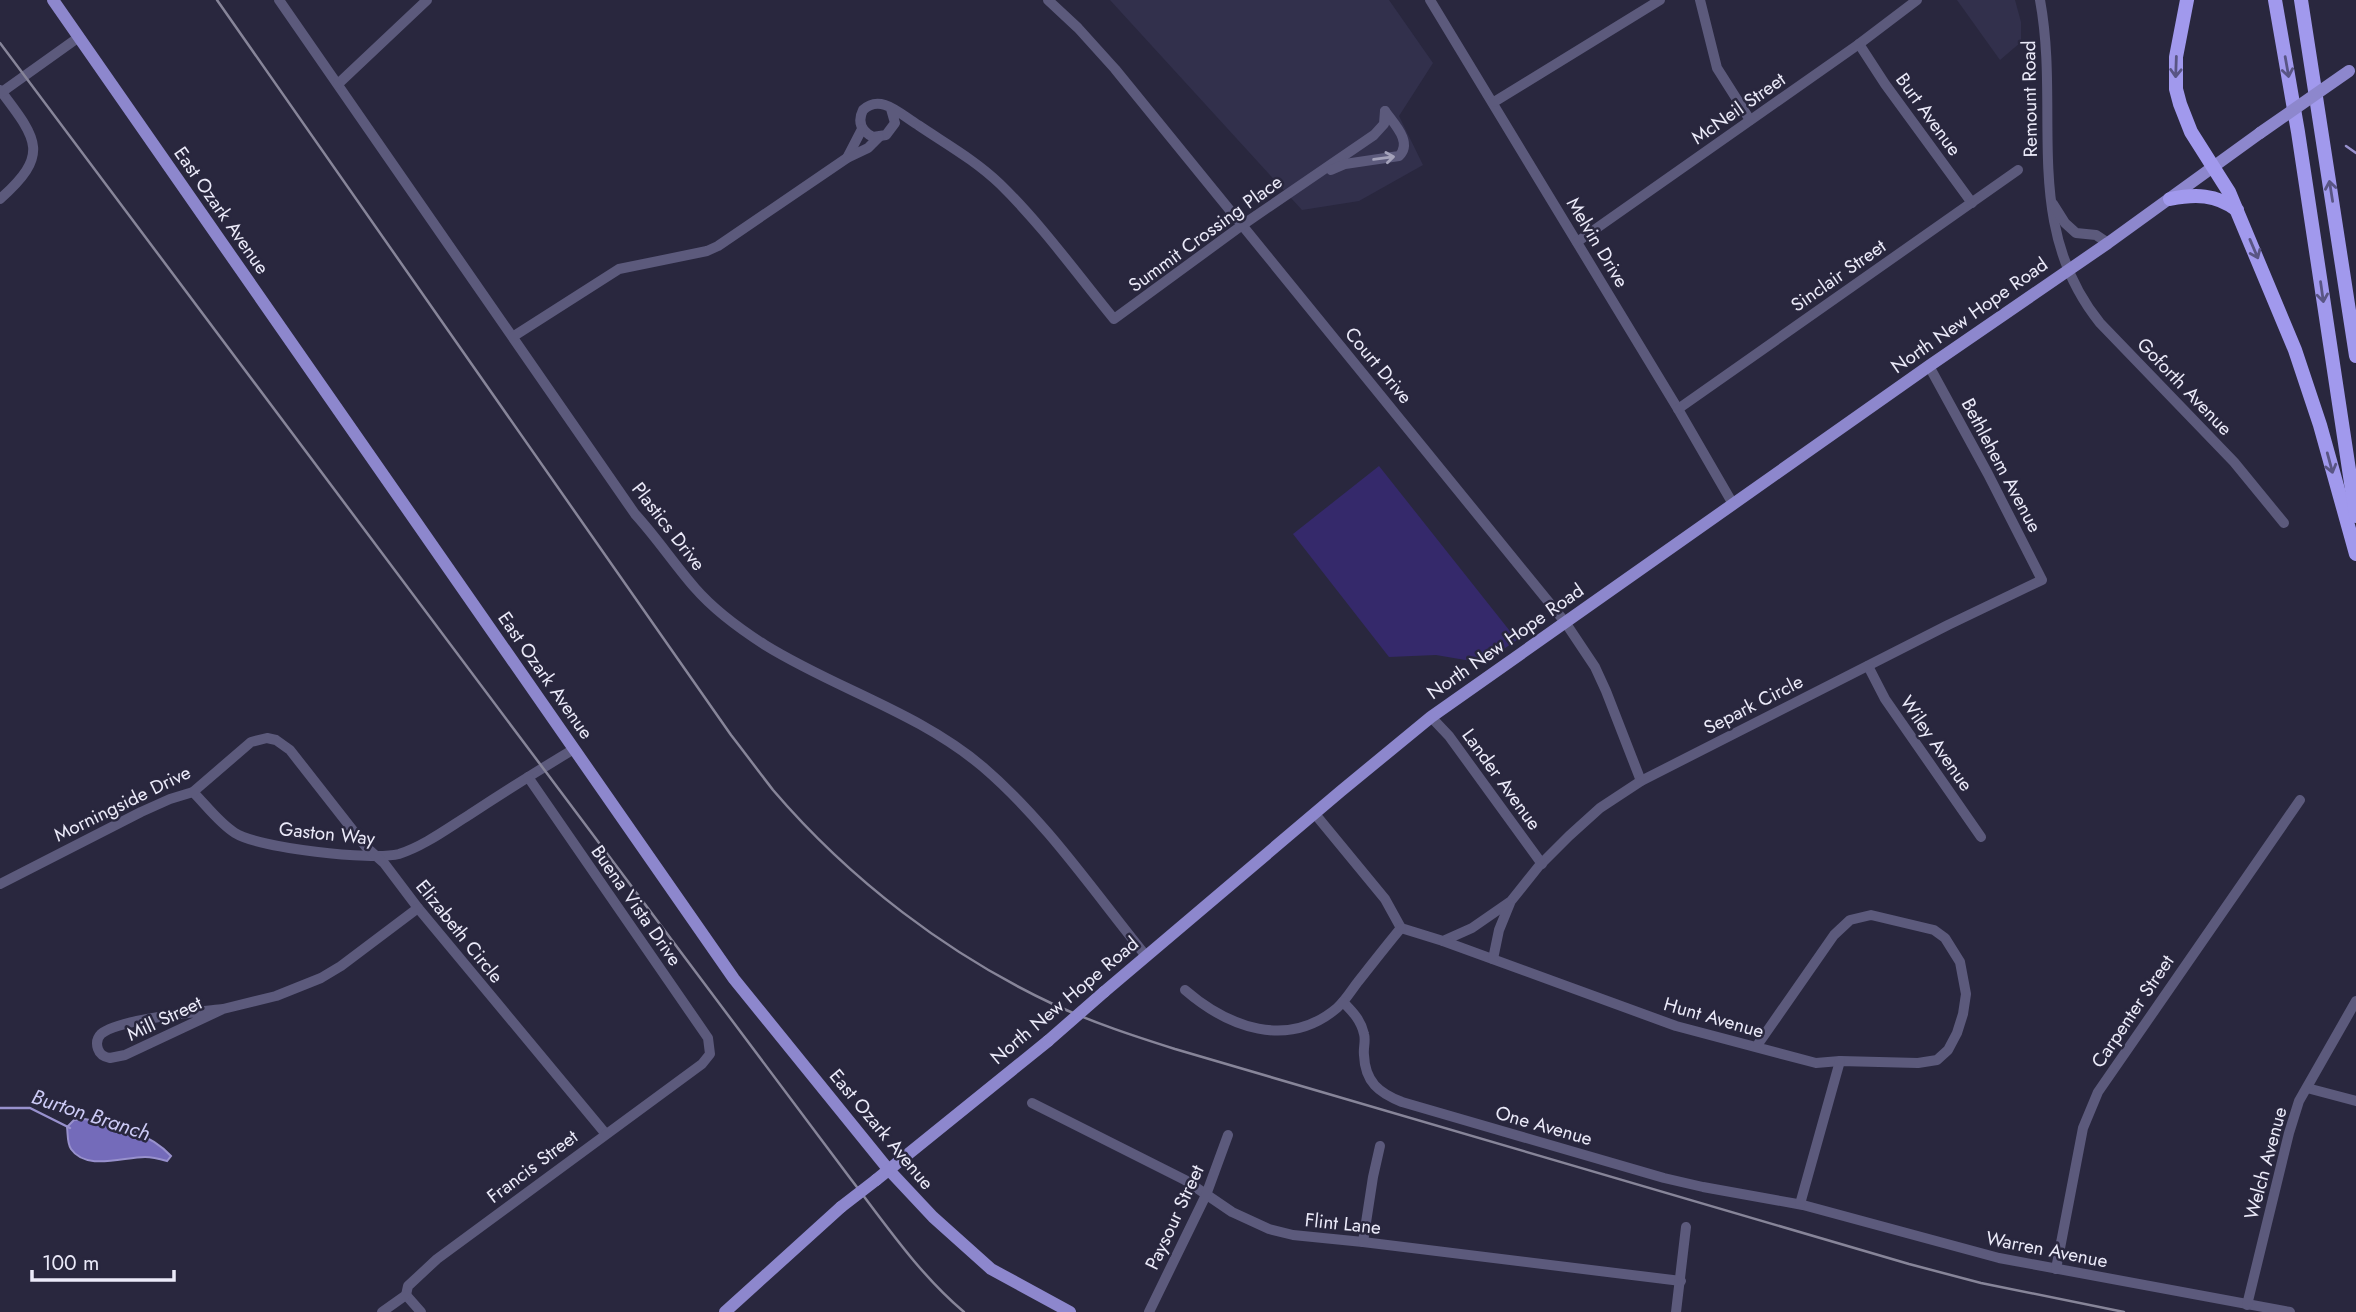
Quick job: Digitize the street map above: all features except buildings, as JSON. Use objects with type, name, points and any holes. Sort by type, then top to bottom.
[{"type":"highway","points":[[2187,0],[2178,41],[2176,89],[2190,132],[2225,186],[2237,210],[2295,350],[2320,425],[2356,554]]},
{"type":"highway","points":[[2275,0],[2298,132],[2356,516]]},
{"type":"highway","points":[[2301,0],[2356,356]]},
{"type":"highway","points":[[2170,199],[2205,195],[2226,202],[2237,210]]},
{"type":"main road","name":"East Ozark Avenue","points":[[52,0],[734,979],[888,1168],[933,1217],[991,1269],[1070,1312]]},
{"type":"main road","name":"North New Hope Road","points":[[725,1312],[841,1207],[1048,1041],[1431,717],[2108,243],[2352,68]]},
{"type":"street","name":"Plastics Drive","points":[[279,0],[635,514],[711,604],[767,646],[918,722],[982,767],[1039,823],[1146,956]]},
{"type":"street","points":[[338,83],[427,0]]},
{"type":"street","name":"Court Drive","points":[[1048,0],[1115,69],[1565,622],[1601,679],[1642,780]]},
{"type":"street","name":"Melvin Drive","points":[[1430,0],[1678,409],[1732,504]]},
{"type":"street","points":[[1494,102],[1660,0]]},
{"type":"street","points":[[1700,0],[1717,68],[1750,120]]},
{"type":"street","name":"McNeil Street","points":[[1577,242],[1859,44],[1917,0]]},
{"type":"street","name":"Remount Road","points":[[2039,0],[2046,41],[2049,198],[2067,271]]},
{"type":"street","points":[[0,200],[28,171],[34,150],[28,132],[1,91],[79,37]]},
{"type":"street","name":"Burt Avenue","points":[[1859,44],[1972,203]]},
{"type":"street","points":[[847,158],[862,129],[860,116],[867,105],[880,102],[917,125]]},
{"type":"street","points":[[891,109],[894,116],[892,130]]},
{"type":"street","name":"Summit Crossing Place","points":[[917,125],[961,152],[1000,184],[1114,319],[1241,226],[1374,135],[1384,124],[1385,111],[1404,141],[1404,152],[1399,156],[1345,164],[1318,175]]},
{"type":"street","points":[[514,336],[619,269],[707,251],[718,246],[847,158],[868,149],[879,137],[892,130],[917,125]]},
{"type":"street","points":[[862,129],[873,137],[879,137]]},
{"type":"street","name":"Sinclair Street","points":[[1678,409],[2018,170]]},
{"type":"street","points":[[2049,198],[2065,223],[2076,233],[2096,234],[2108,243]]},
{"type":"street","name":"Goforth Avenue","points":[[2067,271],[2081,297],[2100,323],[2227,454],[2284,523]]},
{"type":"street","name":"Bethlehem Avenue","points":[[1930,366],[2042,580]]},
{"type":"street","name":"Separk Circle","points":[[1443,941],[1472,928],[1511,901],[1542,864],[1600,808],[1642,780],[2042,580]]},
{"type":"street","name":"Wiley Avenue","points":[[1868,666],[1885,699],[1981,837]]},
{"type":"street","name":"Lander Avenue","points":[[1431,717],[1449,736],[1542,864]]},
{"type":"street","name":"Morningside Drive","points":[[0,884],[141,812],[193,792],[251,742],[267,738],[276,740],[290,750]]},
{"type":"street","name":"Gaston Way","points":[[193,792],[228,828],[246,839],[277,846],[375,857],[398,854],[413,848],[574,749]]},
{"type":"street","name":"Elizabeth Circle","points":[[290,750],[375,857],[384,863],[418,908],[605,1133]]},
{"type":"street","name":"Buena Vista Drive","points":[[528,777],[708,1038],[710,1054]]},
{"type":"street","name":"Carpenter Street","points":[[2056,1269],[2083,1128],[2098,1092],[2300,800]]},
{"type":"street","points":[[1315,814],[1385,899],[1401,928],[1443,941]]},
{"type":"street","name":"Separk Circle","points":[[1493,959],[1499,930],[1511,901]]},
{"type":"street","name":"Mill Street","points":[[223,1009],[125,1055],[110,1059],[99,1052],[97,1047],[102,1033],[120,1026],[223,1009],[276,996],[321,978],[418,908]]},
{"type":"street","name":"Hunt Avenue","points":[[1443,941],[1676,1026],[1816,1063],[1918,1063],[1937,1060],[1948,1050],[1963,1014],[1966,994],[1960,962],[1945,938],[1934,930],[1871,915],[1850,920],[1834,935],[1756,1047]]},
{"type":"street","points":[[1185,990],[1234,1023],[1281,1031],[1307,1025],[1329,1014],[1343,1002],[1401,928]]},
{"type":"street","name":"Welch Avenue","points":[[2247,1305],[2299,1101],[2356,1001]]},
{"type":"street","name":"One Avenue","points":[[1343,1002],[1355,1014],[1365,1036],[1366,1069],[1370,1082],[1387,1097],[1664,1178],[1800,1205]]},
{"type":"street","name":"Francis Street","points":[[382,1312],[406,1295],[408,1286],[436,1259],[702,1064],[710,1054]]},
{"type":"street","points":[[1800,1205],[1840,1061]]},
{"type":"street","points":[[2307,1088],[2356,1101]]},
{"type":"street","name":"Flint Lane","points":[[1032,1103],[1185,1180],[1232,1212],[1269,1230],[1681,1281]]},
{"type":"street","name":"Paysour Street","points":[[1149,1312],[1206,1195],[1228,1135]]},
{"type":"street","points":[[1363,1242],[1380,1146]]},
{"type":"street","name":"Warren Avenue","points":[[1800,1205],[1960,1249],[2290,1312]]},
{"type":"street","points":[[1676,1312],[1686,1227]]},
{"type":"street","points":[[406,1295],[421,1312]]},
{"type":"shaded area","points":[[1110,0],[1389,0],[1433,63],[1399,116],[1423,165],[1359,201],[1302,210]]},
{"type":"shaded area","points":[[1957,0],[2015,0],[2021,22],[2021,42],[2000,60]]},
{"type":"shaded area","points":[[1379,466],[1517,640],[1483,663],[1436,655],[1389,657],[1293,534]]},
{"type":"shaded area","points":[[85,1119],[142,1135],[171,1156],[167,1161],[145,1157],[86,1160],[71,1149],[67,1127],[74,1120]]},
{"type":"waterway","points":[[2346,146],[2356,153]]},
{"type":"waterway","name":"Burton Branch","points":[[0,1108],[30,1108],[70,1128]]},
{"type":"railway","points":[[217,0],[731,735],[773,790],[803,823],[867,884],[939,938],[976,963],[1055,1005],[1175,1049],[1909,1264],[1981,1283],[2124,1312]]},
{"type":"railway","points":[[0,43],[890,1231],[932,1282],[964,1312]]}]
